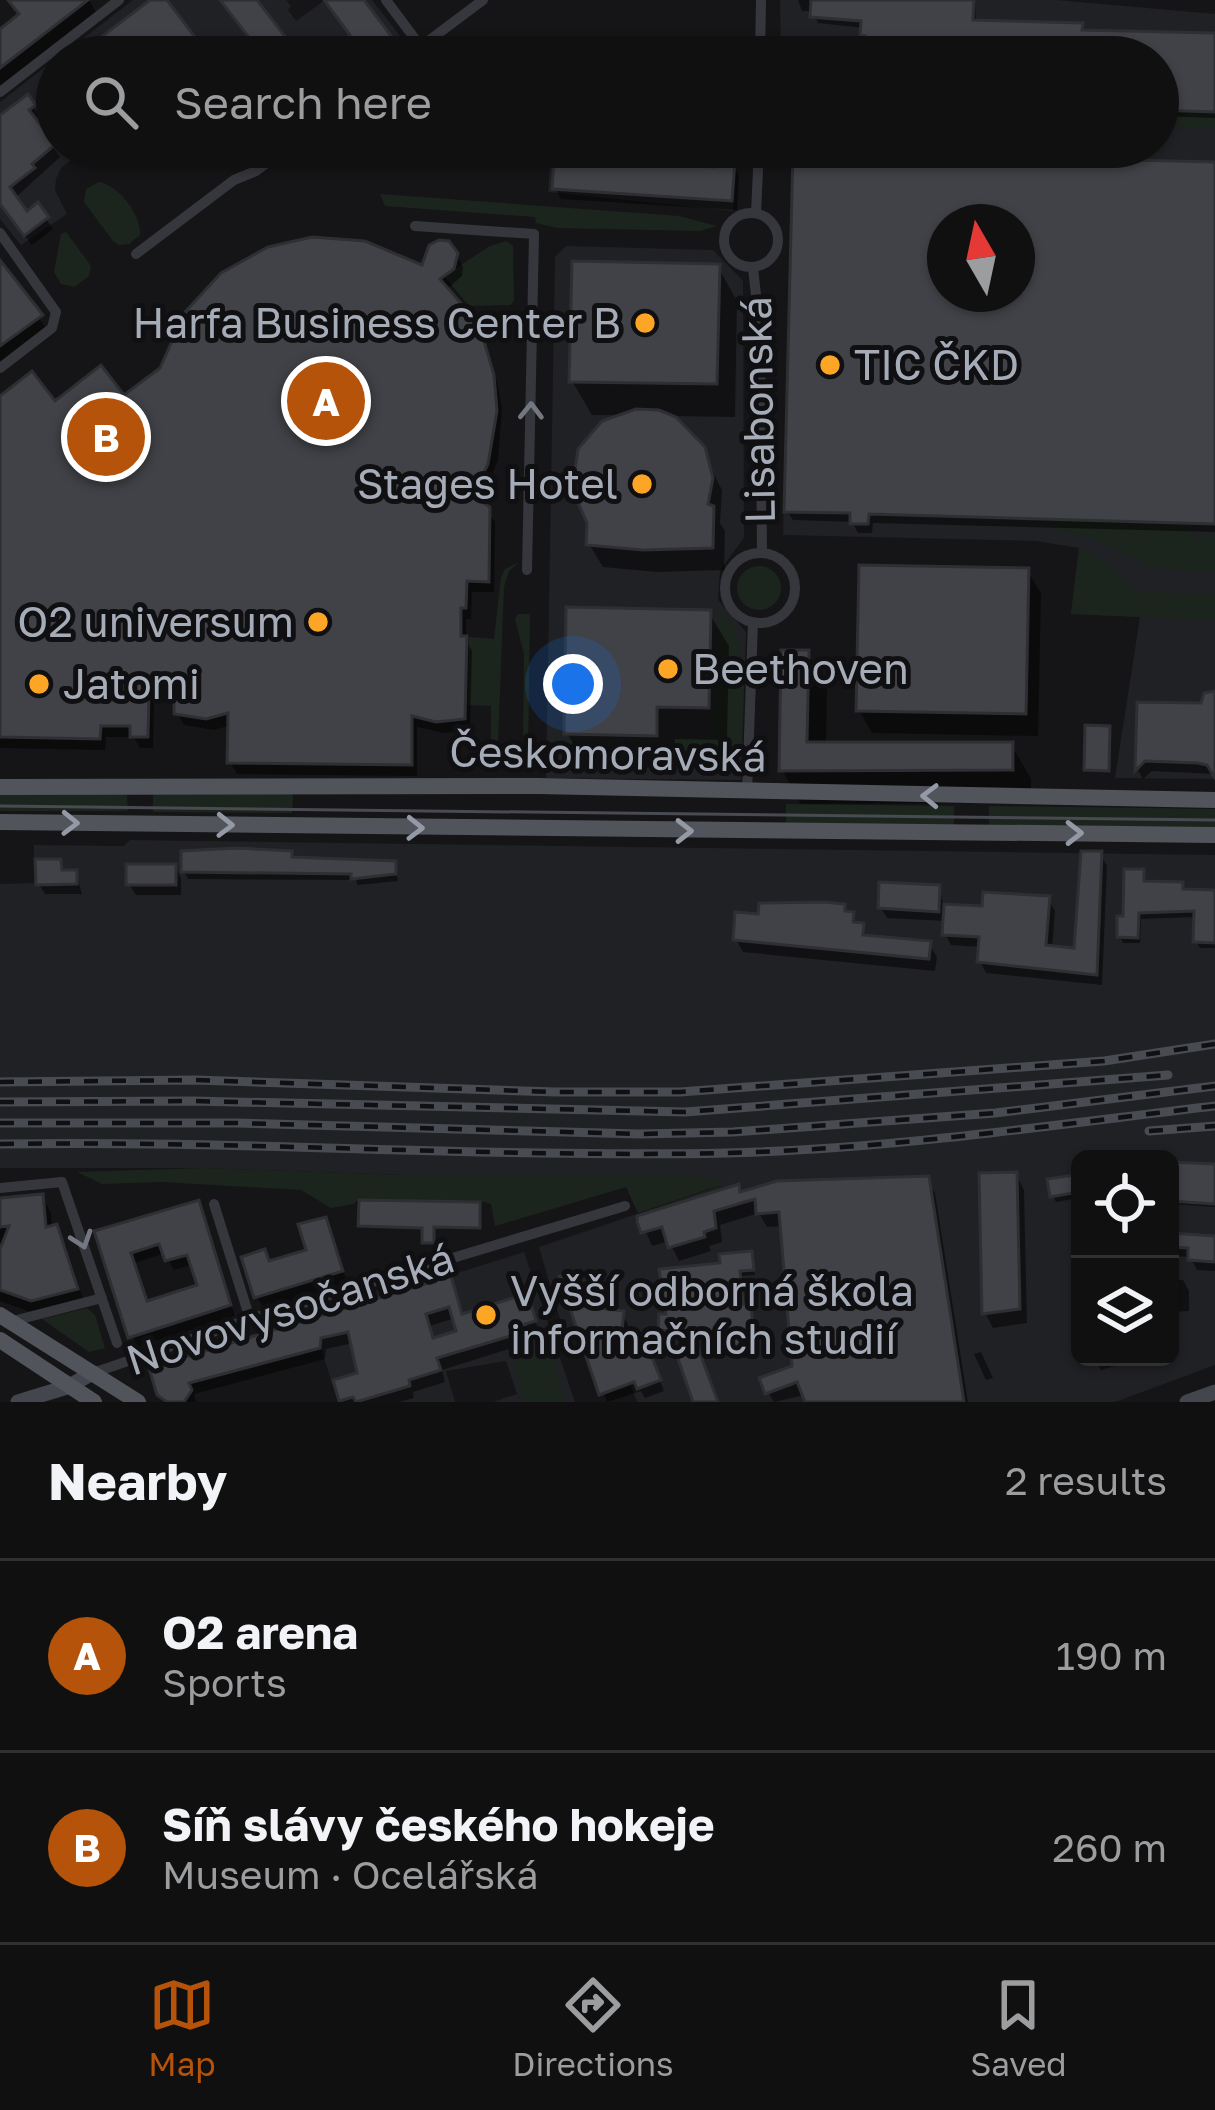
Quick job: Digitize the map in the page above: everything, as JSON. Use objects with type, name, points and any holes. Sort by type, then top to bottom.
[{"type":"main road","name":"Českomoravská","points":[[0,787],[523,786],[1215,800]]},
{"type":"main road","name":"Českomoravská","points":[[0,822],[1215,836]]},
{"type":"main road","points":[[6,1318],[138,1402]]},
{"type":"main road","points":[[0,1340],[94,1402]]},
{"type":"main road","points":[[18,1402],[67,1387],[93,1372]]},
{"type":"main road","points":[[1187,1402],[1215,1391]]},
{"type":"street","points":[[386,0],[413,36]]},
{"type":"street","points":[[436,36],[483,0]]},
{"type":"street","points":[[760,36],[761,0]]},
{"type":"street","points":[[71,36],[115,1]]},
{"type":"street","points":[[0,92],[36,64]]},
{"type":"street","points":[[136,254],[233,180],[260,168]]},
{"type":"street","name":"Lisabonská","points":[[756,213],[758,168]]},
{"type":"street","name":"Lisabonská","points":[[756,213],[770,220],[778,242],[773,256],[753,268],[731,259],[724,236],[735,218],[756,213]]},
{"type":"street","points":[[415,226],[534,234],[527,570]]},
{"type":"street","points":[[0,232],[56,312],[55,322],[0,368]]},
{"type":"street","name":"Lisabonská","points":[[753,268],[760,331],[762,553]]},
{"type":"street","name":"Lisabonská","points":[[762,553],[787,567],[794,596],[774,620],[753,622],[729,605],[725,586],[732,566],[762,553]]},
{"type":"street","name":"Lisabonská","points":[[747,793],[753,622]]},
{"type":"street","points":[[0,1188],[62,1182],[116,1343]]},
{"type":"street","points":[[214,1204],[250,1319]]},
{"type":"street","name":"Novovysočanská","points":[[93,1372],[250,1319],[626,1205]]},
{"type":"street","points":[[6,1318],[102,1298]]},
{"type":"shaded area","points":[[133,0],[286,0],[296,21],[325,0],[372,0],[400,36],[86,36]]},
{"type":"shaded area","points":[[780,0],[1057,0],[1215,14],[1215,779],[1115,778],[1140,617],[1071,614],[1079,548],[1036,541],[783,535],[793,168],[1179,168],[1179,36],[781,36]]},
{"type":"shaded area","points":[[36,74],[36,168],[61,168],[55,190],[67,214],[21,245],[0,219],[0,102]]},
{"type":"shaded area","points":[[1179,111],[1215,112],[1215,128],[1179,127]]},
{"type":"shaded area","points":[[550,168],[735,168],[733,211],[548,192]]},
{"type":"shaded area","points":[[99,182],[121,195],[137,218],[140,235],[129,244],[113,241],[84,202],[86,189]]},
{"type":"shaded area","points":[[380,194],[679,216],[717,226],[700,231],[557,228],[536,223],[535,217],[385,206]]},
{"type":"shaded area","points":[[66,232],[91,266],[89,276],[74,287],[61,284],[54,272],[61,234]]},
{"type":"shaded area","points":[[506,241],[513,246],[514,301],[469,306],[444,276]]},
{"type":"shaded area","points":[[566,246],[713,250],[743,281],[744,538],[720,570],[718,600],[746,632],[741,780],[546,778],[555,257]]},
{"type":"shaded area","points":[[1055,520],[1194,523],[1194,535],[1215,536],[1215,572],[1158,569],[1086,536],[1055,529]]},
{"type":"shaded area","points":[[1079,548],[1108,564],[1137,592],[1215,594],[1215,620],[1071,614]]},
{"type":"shaded area","points":[[519,562],[509,571],[504,587],[498,742],[491,741],[491,706],[468,705],[469,637],[494,639],[501,577]]},
{"type":"shaded area","points":[[759,566],[775,572],[781,588],[775,604],[759,610],[743,604],[737,588],[743,572]]},
{"type":"shaded area","points":[[724,611],[738,641],[743,685],[736,765],[667,761],[666,737],[709,737],[710,714],[716,714],[717,620]]},
{"type":"shaded area","points":[[518,614],[530,614],[528,756],[523,755],[524,654],[515,619]]},
{"type":"shaded area","points":[[556,739],[656,741],[656,757],[642,767],[577,765],[559,755]]},
{"type":"shaded area","points":[[127,794],[128,811],[0,811],[0,795]]},
{"type":"shaded area","points":[[153,794],[293,794],[292,813],[153,812]]},
{"type":"shaded area","points":[[786,804],[954,806],[954,825],[786,823]]},
{"type":"shaded area","points":[[989,806],[1215,809],[1215,827],[989,825]]},
{"type":"shaded area","points":[[130,840],[1215,855],[1215,1365],[1115,1402],[637,1402],[608,1326],[565,1336],[539,1247],[720,1186],[202,1168],[0,1168],[0,884],[34,883],[34,845],[124,846]]},
{"type":"shaded area","points":[[202,1168],[718,1177],[721,1185],[638,1213],[626,1187],[495,1226],[491,1204],[480,1201],[358,1199],[331,1208],[301,1190],[162,1182],[102,1184],[77,1172]]},
{"type":"shaded area","points":[[524,1252],[575,1402],[493,1402],[517,1394],[506,1361],[446,1371],[455,1402],[338,1402],[309,1311],[416,1279],[419,1285]]},
{"type":"shaded area","points":[[87,1308],[95,1315],[105,1348],[89,1352],[42,1319]]},
{"type":"shaded area","points":[[550,1349],[565,1402],[525,1402],[513,1359]]},
{"type":"building","points":[[8,0],[88,0],[0,68],[0,29],[19,14]]},
{"type":"building","points":[[150,0],[167,0],[194,36],[103,36]]},
{"type":"building","points":[[220,0],[257,0],[285,36],[248,36]]},
{"type":"building","points":[[324,0],[364,0],[391,36],[350,35]]},
{"type":"building","points":[[811,0],[974,0],[973,20],[1083,23],[1082,30],[1215,33],[1215,112],[1179,111],[1179,36],[860,36],[861,21],[810,17]]},
{"type":"building","points":[[28,94],[36,105],[29,110],[36,119],[35,168],[10,187],[27,211],[38,202],[49,217],[24,236],[0,204],[0,115]]},
{"type":"building","points":[[1179,161],[1215,162],[1215,524],[869,514],[868,524],[850,524],[850,513],[784,512],[793,168],[1179,168]]},
{"type":"building","points":[[554,168],[735,168],[732,201],[552,189]]},
{"type":"building","points":[[312,237],[365,241],[422,265],[429,245],[439,240],[449,241],[458,253],[454,269],[440,279],[467,310],[484,341],[494,375],[497,411],[488,464],[473,496],[490,507],[489,582],[467,581],[466,608],[461,608],[461,636],[467,636],[465,719],[436,722],[412,716],[412,765],[227,763],[228,713],[206,719],[174,714],[174,691],[149,691],[148,737],[130,737],[130,726],[101,726],[100,739],[0,737],[0,396],[32,371],[55,401],[101,365],[124,395],[160,368],[185,312],[221,273],[268,247]]},
{"type":"building","points":[[0,260],[43,315],[0,346]]},
{"type":"building","name":"Harfa Business Center B","points":[[572,261],[720,264],[717,384],[569,382]]},
{"type":"building","name":"Stages Hotel","points":[[636,409],[676,417],[705,447],[713,478],[708,504],[714,506],[713,548],[643,550],[586,545],[587,523],[572,489],[578,449],[602,421]]},
{"type":"building","points":[[859,565],[1029,568],[1026,714],[856,711]]},
{"type":"building","points":[[566,607],[711,610],[709,708],[657,707],[657,736],[564,734]]},
{"type":"building","points":[[781,650],[809,650],[807,742],[1013,742],[1013,770],[779,771]]},
{"type":"building","points":[[1215,691],[1215,778],[1207,765],[1198,763],[1145,761],[1135,771],[1137,702],[1201,703],[1204,693]]},
{"type":"building","points":[[1085,725],[1110,726],[1109,771],[1084,770]]},
{"type":"building","points":[[181,851],[292,851],[292,857],[396,861],[396,874],[351,879],[351,874],[181,872]]},
{"type":"building","points":[[1081,851],[1102,851],[1097,975],[977,962],[979,937],[942,935],[944,904],[982,906],[983,892],[1050,896],[1046,945],[1074,948]]},
{"type":"building","points":[[35,859],[61,859],[62,870],[77,870],[77,884],[36,885]]},
{"type":"building","points":[[126,864],[176,864],[176,885],[126,885]]},
{"type":"building","points":[[1124,869],[1144,869],[1144,881],[1183,882],[1183,889],[1215,890],[1215,943],[1193,942],[1194,911],[1139,913],[1138,938],[1117,937],[1117,916],[1123,916]]},
{"type":"building","points":[[879,882],[940,885],[939,912],[878,908]]},
{"type":"building","points":[[759,903],[845,904],[845,911],[854,912],[853,922],[864,923],[863,935],[931,941],[929,959],[733,940],[735,912],[758,914]]},
{"type":"building","points":[[1179,1162],[1215,1164],[1215,1204],[1179,1202]]},
{"type":"building","points":[[1017,1172],[1020,1309],[982,1314],[979,1173]]},
{"type":"building","points":[[929,1176],[964,1402],[805,1402],[797,1382],[765,1394],[759,1378],[792,1366],[779,1212],[756,1214],[755,1199],[714,1211],[716,1228],[704,1232],[705,1237],[668,1248],[662,1227],[641,1233],[637,1222],[637,1216],[739,1184],[740,1192],[777,1181]]},
{"type":"building","points":[[1071,1176],[1071,1193],[1050,1197],[1047,1179]]},
{"type":"building","points":[[43,1194],[46,1227],[57,1224],[78,1289],[31,1301],[0,1290],[0,1249],[9,1226],[0,1227],[0,1198]]},
{"type":"building","points":[[199,1200],[231,1305],[128,1338],[94,1231]],"holes":[[[159,1244],[165,1261],[187,1255],[197,1285],[147,1301],[131,1253]]]},
{"type":"building","points":[[359,1200],[480,1202],[480,1228],[434,1227],[434,1243],[422,1243],[422,1228],[358,1226]]},
{"type":"building","points":[[326,1217],[343,1271],[254,1298],[241,1257],[265,1249],[269,1261],[306,1250],[298,1224]]},
{"type":"building","points":[[1179,1234],[1215,1236],[1215,1262],[1188,1260],[1188,1248],[1179,1248]]},
{"type":"building","points":[[752,1251],[754,1270],[740,1271],[743,1304],[751,1303],[748,1354],[725,1351],[727,1339],[733,1336],[658,1330],[659,1314],[666,1314],[659,1269],[720,1263],[719,1254]]},
{"type":"building","points":[[569,1272],[582,1306],[624,1311],[621,1340],[642,1332],[661,1380],[637,1389],[634,1382],[599,1395],[559,1276]]},
{"type":"building","points":[[451,1276],[462,1314],[516,1297],[520,1310],[532,1307],[536,1321],[525,1324],[527,1331],[437,1358],[441,1370],[409,1380],[410,1386],[356,1402],[353,1397],[339,1401],[333,1380],[357,1373],[348,1332],[321,1338],[320,1348],[189,1383],[192,1390],[184,1402],[167,1402],[157,1395],[149,1368]],"holes":[[[449,1307],[456,1331],[433,1338],[426,1314]]]},
{"type":"building","points":[[698,1348],[718,1402],[693,1402],[677,1356]]},
{"type":"tram line","points":[[0,806],[1215,820]]},
{"type":"railway","points":[[0,1082],[196,1080],[680,1092],[1104,1061],[1215,1044]]},
{"type":"railway","points":[[0,1102],[193,1101],[685,1112],[1168,1075]]},
{"type":"railway","points":[[0,1123],[733,1132],[995,1113],[1215,1086]]},
{"type":"railway","points":[[0,1144],[727,1153],[910,1141],[1215,1106]]},
{"type":"railway","points":[[1149,1131],[1215,1126]]},
{"type":"place","name":"Harfa Business Center B","points":[[645,323]]},
{"type":"place","name":"TIC ČKD","points":[[830,365]]},
{"type":"place","name":"O2 arena","points":[[326,401]]},
{"type":"place","name":"Síň slávy českého hokeje","points":[[106,437]]},
{"type":"place","name":"Stages Hotel","points":[[642,484]]},
{"type":"place","name":"O2 universum","points":[[318,622]]},
{"type":"place","name":"Beethoven","points":[[668,669]]},
{"type":"place","name":"Jatomi","points":[[39,684]]},
{"type":"place","name":"Vyšší odborná škola informačních studií","points":[[486,1315]]}]
